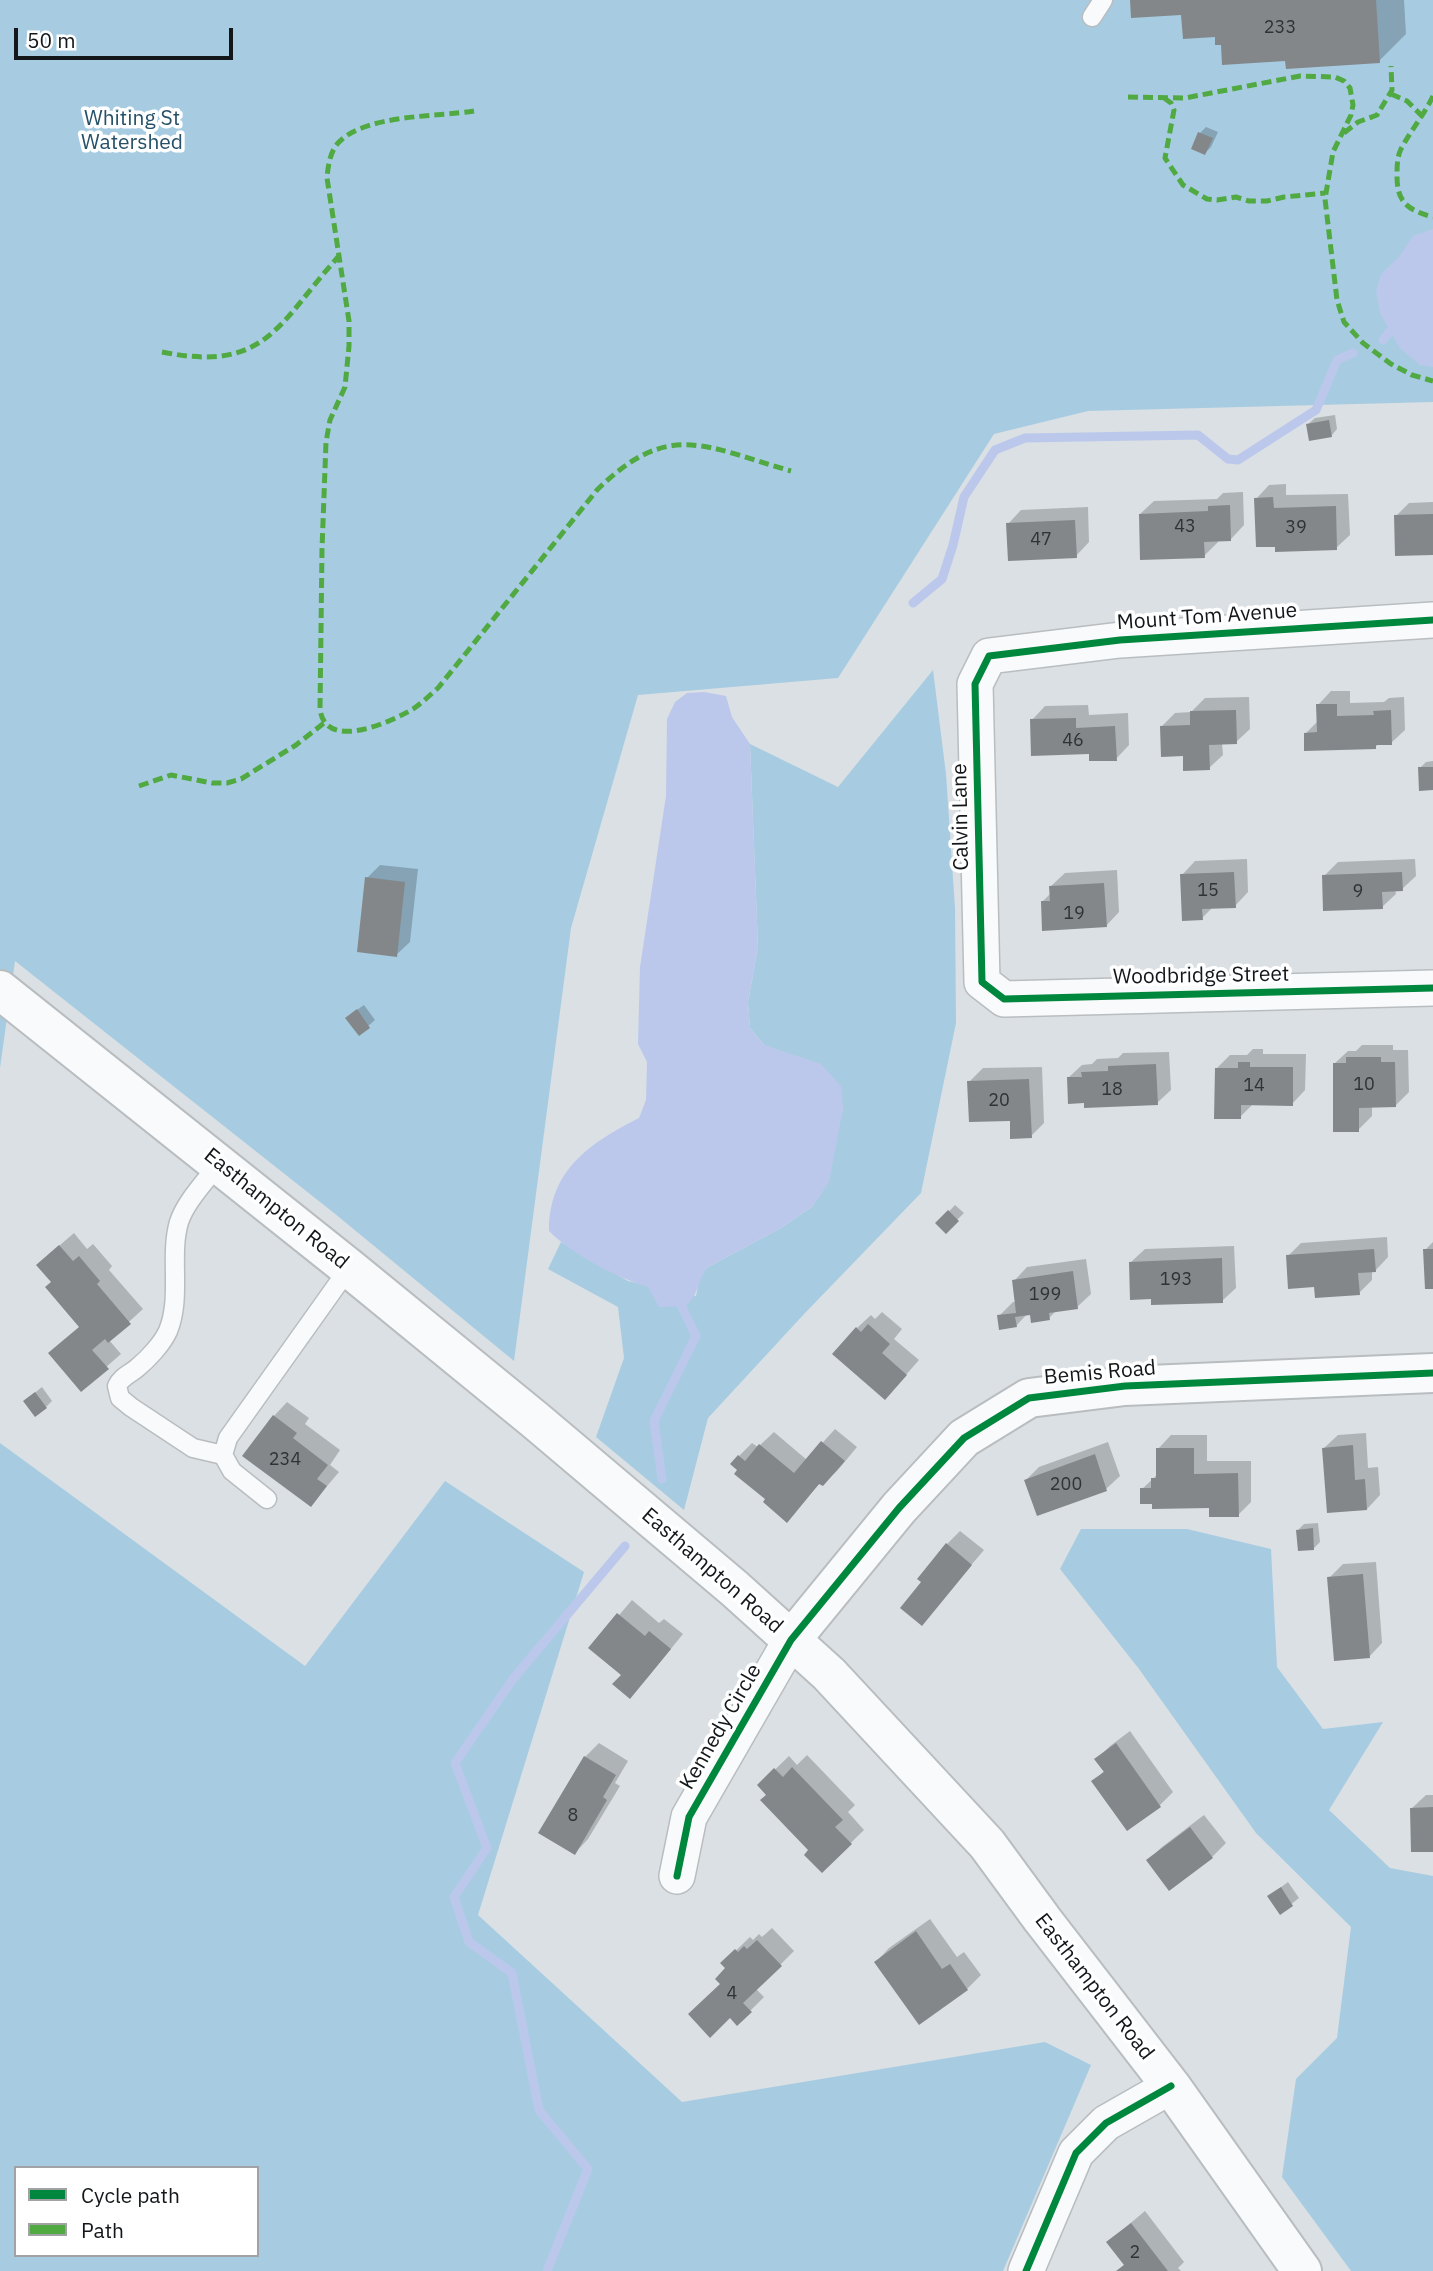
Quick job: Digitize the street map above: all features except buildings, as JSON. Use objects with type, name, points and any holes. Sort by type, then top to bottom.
[{"type":"main road","name":"Easthampton Road","points":[[6,1002],[219,1163],[349,1268],[736,1589],[847,1692],[987,1844],[1171,2086],[1302,2271]]},
{"type":"main road","name":"Bemis Road","points":[[791,1640],[899,1508],[964,1438],[1029,1398],[1125,1386],[1433,1373]]},
{"type":"street","name":"Mount Tom Avenue","points":[[987,660],[989,656],[1120,640],[1433,620]]},
{"type":"street","name":"Calvin Lane","points":[[982,976],[975,684],[987,660]]},
{"type":"street","name":"Woodbridge Street","points":[[982,976],[982,982],[1004,999],[1433,988]]},
{"type":"street","name":"Kennedy Circle","points":[[677,1876],[689,1817],[791,1640]]},
{"type":"street","points":[[1026,2271],[1076,2153],[1106,2123],[1171,2086]]},
{"type":"lane","points":[[1092,17],[1102,0]]},
{"type":"lane","points":[[219,1163],[185,1210],[179,1223],[174,1304],[168,1331],[155,1350],[137,1368],[121,1378],[117,1385],[120,1398],[193,1448],[223,1455]]},
{"type":"lane","points":[[267,1499],[232,1471],[223,1455],[228,1438],[349,1268]]},
{"type":"green space","name":"Whiting St Watershed","points":[[0,0],[1433,0],[1433,402],[1088,411],[994,434],[838,678],[638,695],[571,928],[514,1361],[334,1213],[15,961],[0,1068]]},
{"type":"green space","points":[[933,670],[946,774],[955,908],[956,1023],[921,1193],[708,1418],[684,1510],[596,1437],[624,1358],[618,1307],[548,1269],[561,1242],[628,1281],[696,1296],[700,1276],[708,1267],[781,1228],[813,1206],[835,1143],[843,1108],[792,1056],[764,1045],[750,1028],[748,1002],[758,947],[750,744],[838,787]]},
{"type":"green space","points":[[0,1443],[305,1666],[445,1481],[584,1572],[478,1915],[682,2102],[1045,2042],[1091,2065],[1003,2271],[0,2271]]},
{"type":"green space","points":[[1081,1529],[1187,1529],[1271,1549],[1277,1667],[1323,1729],[1383,1722],[1329,1810],[1390,1868],[1433,1876],[1433,2271],[1351,2271],[1282,2177],[1296,2079],[1337,2038],[1351,1927],[1256,1833],[1139,1669],[1060,1569]]},
{"type":"shaded area","points":[[1433,229],[1433,367],[1420,365],[1400,348],[1380,313],[1376,291],[1381,274],[1399,257],[1413,236]]},
{"type":"shaded area","points":[[704,692],[726,696],[732,717],[750,744],[758,947],[748,1002],[750,1028],[764,1045],[821,1064],[841,1086],[843,1108],[829,1182],[813,1206],[781,1228],[708,1267],[686,1306],[659,1307],[648,1287],[596,1264],[549,1231],[556,1191],[565,1175],[589,1149],[639,1118],[646,1100],[647,1062],[638,1044],[640,967],[666,796],[667,719],[675,702],[687,693]]},
{"type":"waterway","points":[[1383,340],[1397,322]]},
{"type":"waterway","points":[[913,603],[942,579],[964,497],[995,450],[1025,438],[1198,435],[1228,459],[1238,460],[1316,410],[1337,360],[1353,353]]},
{"type":"waterway","points":[[662,1479],[654,1421],[696,1336],[677,1297]]},
{"type":"waterway","points":[[547,2271],[588,2169],[539,2110],[512,1973],[469,1942],[454,1897],[487,1848],[455,1763],[513,1679],[625,1546]]},
{"type":"marked path","points":[[1344,133],[1358,122],[1377,115],[1392,90],[1391,66]]},
{"type":"marked path","points":[[1128,97],[1185,98],[1300,76],[1335,77],[1344,81],[1350,88],[1353,105],[1333,152],[1325,199],[1337,300],[1344,322],[1363,343],[1391,364],[1412,375],[1433,381]]},
{"type":"marked path","points":[[1391,94],[1407,101],[1423,117]]},
{"type":"marked path","points":[[1433,96],[1401,149],[1397,176],[1399,193],[1406,204],[1433,217]]},
{"type":"marked path","points":[[1164,98],[1171,103],[1174,110],[1165,158],[1183,185],[1207,199],[1217,200],[1236,197],[1249,201],[1267,201],[1325,193]]},
{"type":"marked path","points":[[474,111],[402,118],[365,127],[338,143],[330,159],[327,178],[349,321],[349,346],[345,387],[330,420],[326,442],[320,709],[325,722],[334,729],[360,730],[390,721],[423,702],[438,688],[597,490],[623,468],[646,454],[668,446],[689,445],[735,454],[791,471]]},
{"type":"marked path","points":[[162,352],[197,357],[225,355],[248,349],[266,338],[283,322],[338,257]]},
{"type":"marked path","points":[[139,786],[171,775],[212,783],[241,779],[296,745],[324,723]]},
{"type":"cycle path","points":[[1433,620],[1120,640],[989,656],[975,684],[982,982],[1004,999],[1433,988]]},
{"type":"cycle path","points":[[677,1876],[689,1817],[791,1640],[899,1508],[964,1438],[1029,1398],[1125,1386],[1433,1373]]},
{"type":"cycle path","points":[[1026,2271],[1076,2153],[1106,2123],[1171,2086]]}]
